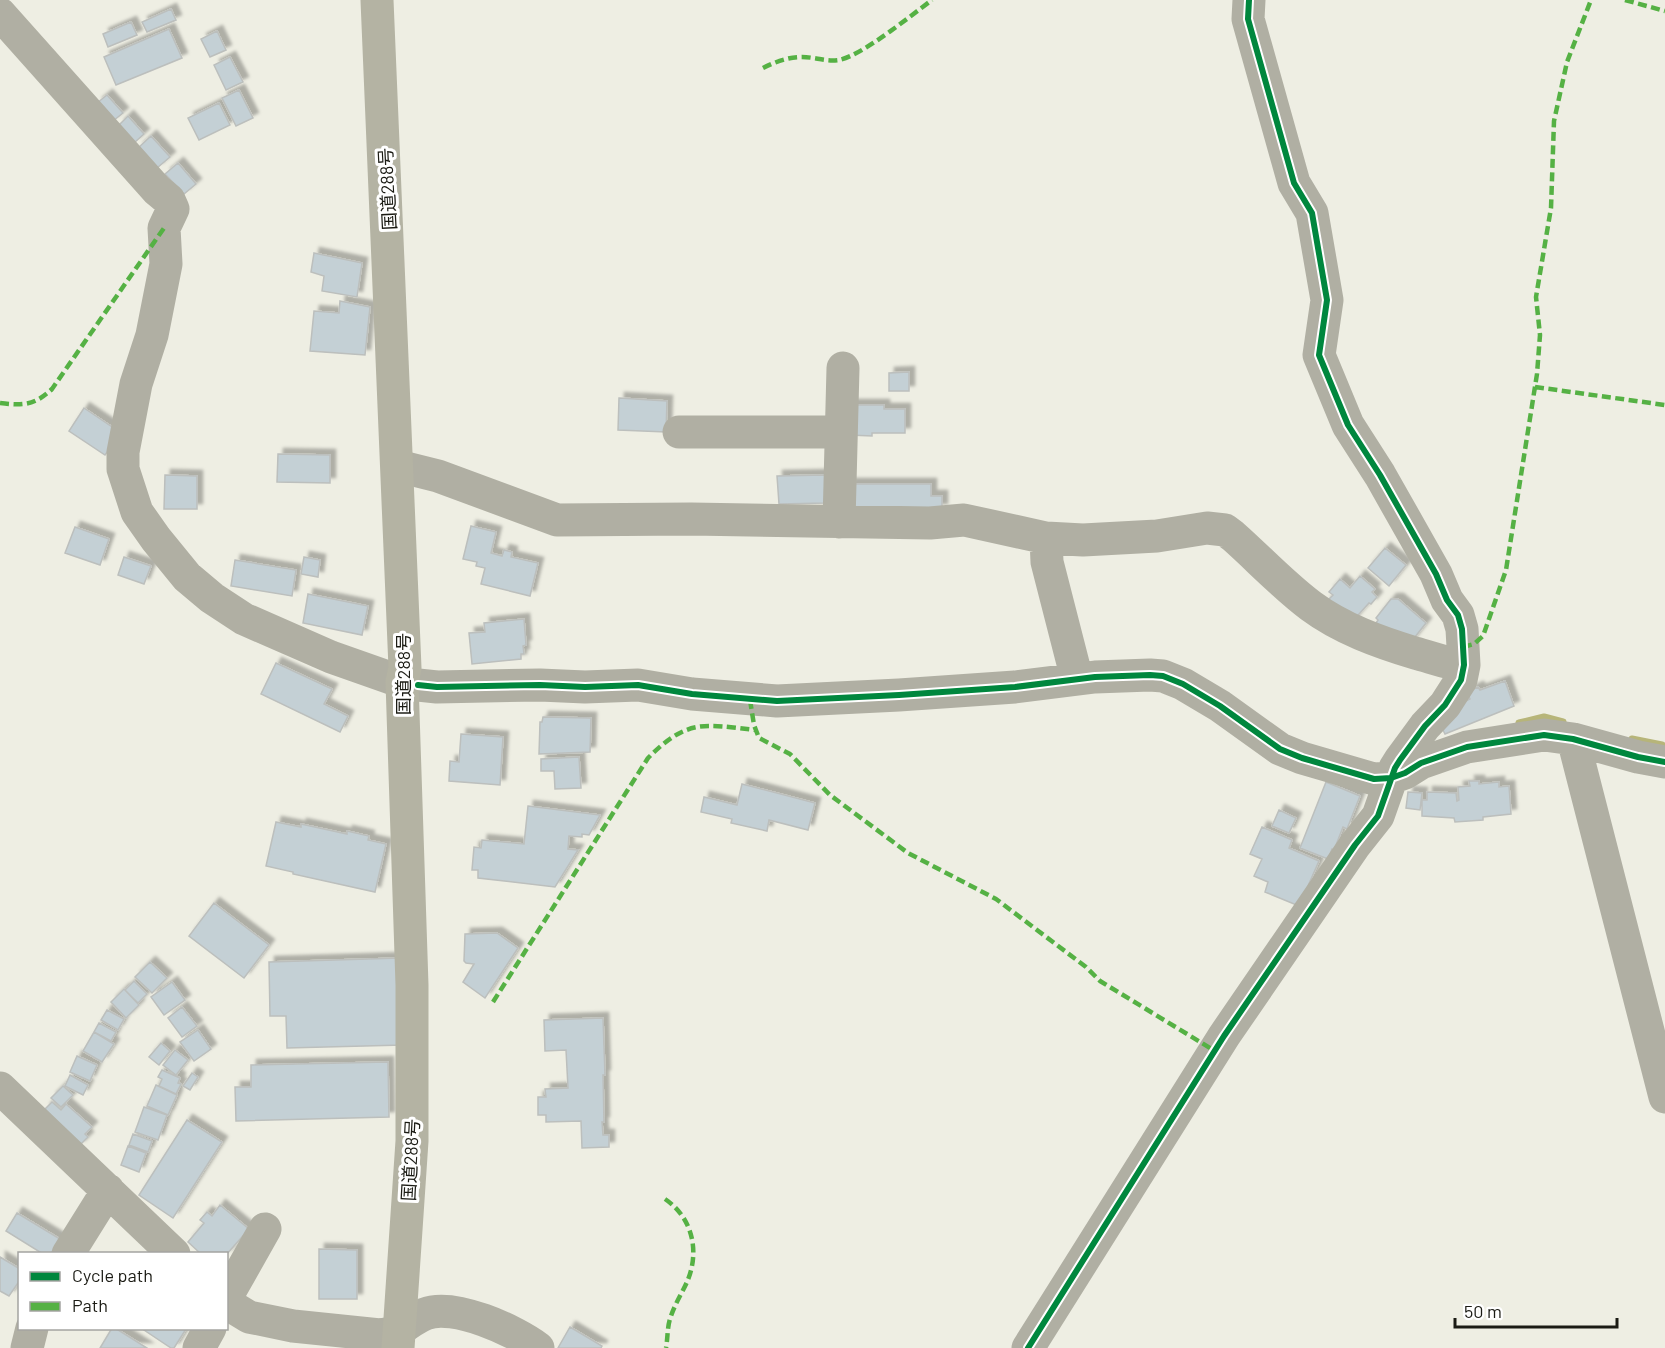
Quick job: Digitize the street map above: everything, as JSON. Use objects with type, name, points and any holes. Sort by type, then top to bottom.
[{"type":"highway","name":"国道288号","points":[[377,0],[403,467],[410,684],[423,791],[428,994],[425,1152],[407,1336]]},
{"type":"highway","name":"国道288号","points":[[398,0],[404,378],[403,467]]},
{"type":"street","points":[[1028,1348],[1224,1036],[1355,845],[1378,816],[1400,760],[1425,726],[1445,705],[1461,680],[1464,665],[1462,629],[1458,615],[1447,600],[1436,574],[1380,475],[1348,424],[1319,355],[1327,300],[1312,213],[1294,183],[1248,19],[1249,0]]},
{"type":"street","points":[[0,14],[157,190],[169,200],[173,209],[164,228],[166,264],[152,335],[136,384],[123,452],[123,468],[137,512],[156,539],[187,577],[212,598],[244,619],[331,657],[410,684],[437,687],[638,685],[692,694],[777,701],[1015,687],[1077,679],[1136,675],[1163,676],[1183,684],[1220,706],[1280,749],[1302,758],[1374,779],[1392,778],[1421,763],[1467,747],[1544,735],[1665,762]]},
{"type":"street","points":[[839,522],[843,368]]},
{"type":"street","points":[[679,432],[841,432]]},
{"type":"street","points":[[403,467],[438,476],[557,520],[691,519],[930,523],[964,519],[1046,538],[1102,540],[1157,536],[1207,528],[1225,531],[1302,599],[1329,617],[1353,630],[1390,645],[1452,664],[1464,665]]},
{"type":"street","points":[[1046,538],[1047,562],[1077,679]]},
{"type":"street","points":[[1573,740],[1665,1097]]},
{"type":"street","points":[[0,1088],[172,1252]]},
{"type":"street","points":[[69,1252],[108,1190]]},
{"type":"street","points":[[228,1294],[265,1229]]},
{"type":"street","points":[[228,1304],[249,1317],[293,1326],[407,1336],[426,1313],[442,1311],[474,1316],[524,1337],[538,1348]]},
{"type":"street","points":[[27,1348],[32,1330]]},
{"type":"street","points":[[199,1348],[209,1330]]},
{"type":"building","points":[[171,9],[176,20],[147,32],[142,22]]},
{"type":"building","points":[[131,22],[137,35],[108,47],[103,34]]},
{"type":"building","points":[[169,29],[182,58],[116,85],[104,57]]},
{"type":"building","points":[[217,31],[226,50],[210,57],[201,39]]},
{"type":"building","points":[[230,57],[243,82],[226,90],[214,65]]},
{"type":"building","points":[[239,90],[253,118],[236,126],[222,98]]},
{"type":"building","points":[[107,95],[123,113],[113,121],[97,103]]},
{"type":"building","points":[[219,103],[230,125],[199,140],[188,118]]},
{"type":"building","points":[[128,116],[144,134],[134,143],[119,125]]},
{"type":"building","points":[[151,136],[170,157],[157,168],[138,148]]},
{"type":"building","points":[[178,163],[196,184],[184,194],[165,174]]},
{"type":"building","points":[[314,253],[362,263],[357,297],[322,291],[324,276],[311,272]]},
{"type":"building","points":[[340,301],[370,307],[365,355],[310,351],[314,311],[339,313]]},
{"type":"building","points":[[909,372],[909,391],[889,391],[889,373]]},
{"type":"building","points":[[619,398],[667,401],[666,432],[618,430]]},
{"type":"building","points":[[849,405],[884,405],[884,409],[905,409],[905,433],[872,433],[872,436],[849,435]]},
{"type":"building","points":[[84,408],[121,433],[105,455],[69,431]]},
{"type":"building","points":[[278,454],[330,455],[330,483],[277,482]]},
{"type":"building","points":[[165,475],[197,476],[197,509],[164,509]]},
{"type":"building","points":[[825,475],[826,503],[779,504],[777,476]]},
{"type":"building","points":[[849,484],[931,484],[931,496],[942,496],[942,509],[849,509]]},
{"type":"building","points":[[471,526],[496,532],[491,553],[502,556],[504,550],[512,552],[511,557],[538,563],[530,596],[481,584],[485,568],[476,566],[477,562],[463,559]]},
{"type":"building","points":[[75,527],[109,539],[100,565],[65,553]]},
{"type":"building","points":[[1385,548],[1406,565],[1389,586],[1368,568]]},
{"type":"building","points":[[124,557],[151,566],[144,584],[118,575]]},
{"type":"building","points":[[304,557],[320,560],[318,577],[301,574]]},
{"type":"building","points":[[235,560],[296,570],[292,596],[231,586]]},
{"type":"building","points":[[1360,576],[1375,589],[1372,592],[1377,597],[1351,623],[1326,602],[1333,595],[1329,592],[1340,579],[1350,588]]},
{"type":"building","points":[[308,594],[368,606],[362,635],[303,623]]},
{"type":"building","points":[[1391,599],[1398,599],[1426,623],[1411,642],[1376,623],[1378,620],[1376,618]]},
{"type":"building","points":[[524,619],[526,645],[523,646],[524,654],[521,654],[521,659],[472,664],[469,633],[485,632],[484,623]]},
{"type":"building","points":[[276,663],[332,689],[324,704],[348,716],[340,732],[261,694]]},
{"type":"building","points":[[1505,681],[1514,706],[1445,734],[1443,730],[1458,705],[1470,699],[1468,695],[1471,690],[1478,687],[1480,690]]},
{"type":"building","points":[[543,717],[591,718],[590,752],[539,754],[540,722]]},
{"type":"building","points":[[461,734],[503,737],[500,785],[449,781],[450,761],[459,762]]},
{"type":"building","points":[[579,757],[581,788],[555,789],[554,771],[541,771],[541,759]]},
{"type":"building","points":[[1469,781],[1479,781],[1479,784],[1499,782],[1499,787],[1509,786],[1511,814],[1483,817],[1483,820],[1455,822],[1454,818],[1422,816],[1422,800],[1427,800],[1427,792],[1456,793],[1457,801],[1459,800],[1458,787],[1470,786]]},
{"type":"building","points":[[1326,782],[1360,796],[1347,829],[1343,827],[1328,859],[1300,848]]},
{"type":"building","points":[[742,784],[815,803],[808,830],[769,820],[767,831],[731,823],[732,819],[701,812],[704,797],[737,805]]},
{"type":"building","points":[[1408,792],[1422,793],[1420,810],[1406,808]]},
{"type":"building","points":[[528,806],[600,815],[589,835],[569,836],[568,849],[578,850],[555,887],[478,878],[478,870],[472,870],[474,847],[481,848],[482,840],[524,844]]},
{"type":"building","points":[[1279,810],[1296,818],[1289,833],[1272,826]]},
{"type":"building","points":[[276,822],[301,827],[301,824],[347,834],[347,831],[369,836],[368,840],[386,844],[375,892],[266,866]]},
{"type":"building","points":[[1262,827],[1292,840],[1289,848],[1319,861],[1299,906],[1265,892],[1268,882],[1254,876],[1262,859],[1250,854]]},
{"type":"building","points":[[214,903],[269,945],[244,978],[189,936]]},
{"type":"building","points":[[497,933],[518,948],[485,998],[463,982],[474,964],[464,961],[465,934]]},
{"type":"building","points":[[401,958],[403,1045],[287,1048],[286,1016],[270,1016],[269,962]]},
{"type":"building","points":[[150,962],[167,978],[152,993],[135,977]]},
{"type":"building","points":[[134,981],[147,994],[138,1003],[125,990]]},
{"type":"building","points":[[172,982],[185,1000],[164,1015],[151,997]]},
{"type":"building","points":[[124,989],[139,1005],[126,1018],[111,1002]]},
{"type":"building","points":[[182,1007],[197,1026],[182,1037],[168,1018]]},
{"type":"building","points":[[107,1010],[124,1019],[118,1030],[101,1020]]},
{"type":"building","points":[[603,1018],[605,1075],[603,1075],[604,1122],[602,1122],[603,1135],[609,1135],[609,1147],[582,1148],[581,1121],[546,1122],[546,1115],[538,1115],[538,1097],[546,1097],[545,1089],[568,1088],[566,1050],[545,1051],[544,1020]]},
{"type":"building","points":[[99,1023],[116,1032],[111,1041],[94,1032]]},
{"type":"building","points":[[198,1030],[211,1049],[194,1061],[180,1042]]},
{"type":"building","points":[[94,1032],[114,1044],[102,1062],[83,1051]]},
{"type":"building","points":[[161,1043],[170,1051],[159,1065],[149,1057]]},
{"type":"building","points":[[175,1050],[188,1060],[176,1075],[163,1065]]},
{"type":"building","points":[[77,1056],[97,1065],[90,1081],[70,1072]]},
{"type":"building","points":[[388,1062],[389,1117],[236,1121],[235,1087],[251,1087],[251,1065]]},
{"type":"building","points":[[162,1070],[180,1078],[178,1083],[181,1084],[176,1094],[159,1086],[162,1079],[158,1077]]},
{"type":"building","points":[[192,1073],[198,1077],[190,1090],[183,1086]]},
{"type":"building","points":[[70,1075],[88,1085],[83,1095],[65,1086]]},
{"type":"building","points":[[156,1085],[177,1095],[168,1115],[147,1106]]},
{"type":"building","points":[[63,1086],[73,1095],[61,1107],[51,1098]]},
{"type":"building","points":[[52,1102],[61,1110],[66,1104],[92,1127],[85,1134],[88,1137],[79,1146],[45,1109]]},
{"type":"building","points":[[144,1107],[167,1115],[158,1140],[135,1132]]},
{"type":"building","points":[[187,1120],[222,1142],[173,1218],[139,1195]]},
{"type":"building","points":[[133,1134],[152,1141],[148,1152],[129,1145]]},
{"type":"building","points":[[128,1146],[146,1153],[139,1172],[121,1165]]},
{"type":"building","points":[[220,1205],[249,1229],[228,1253],[199,1252],[188,1242],[204,1223],[200,1220],[207,1212],[212,1216]]},
{"type":"building","points":[[17,1213],[60,1239],[52,1252],[40,1252],[6,1231]]},
{"type":"building","points":[[319,1249],[357,1250],[357,1299],[319,1299]]},
{"type":"building","points":[[0,1257],[18,1268],[18,1283],[9,1296],[0,1291]]},
{"type":"building","points":[[570,1327],[602,1346],[601,1348],[558,1348]]},
{"type":"building","points":[[111,1330],[118,1330],[147,1348],[100,1348]]},
{"type":"building","points":[[144,1330],[185,1330],[174,1348]]},
{"type":"waterway","points":[[1519,723],[1544,717],[1563,722]]},
{"type":"waterway","points":[[1632,739],[1662,745]]},
{"type":"marked path","points":[[763,68],[792,58],[839,60],[849,57],[886,34],[932,0]]},
{"type":"marked path","points":[[1463,647],[1474,644],[1483,636],[1506,570],[1537,374],[1540,335],[1536,297],[1551,208],[1554,121],[1567,62],[1591,0]]},
{"type":"marked path","points":[[1625,0],[1665,11]]},
{"type":"marked path","points":[[0,403],[29,403],[52,389],[164,228]]},
{"type":"marked path","points":[[1535,387],[1665,405]]},
{"type":"marked path","points":[[750,700],[754,725],[759,738],[790,754],[830,795],[908,853],[996,899],[1086,967],[1100,981],[1215,1051]]},
{"type":"marked path","points":[[493,1002],[648,758],[662,745],[685,730],[709,726],[755,730]]},
{"type":"marked path","points":[[665,1199],[675,1207],[688,1226],[693,1248],[691,1271],[674,1307],[668,1328],[666,1348]]},
{"type":"cycle path","points":[[1028,1348],[1224,1036],[1355,845],[1378,816],[1395,768],[1425,726],[1445,705],[1461,680],[1464,665],[1462,629],[1458,615],[1447,600],[1436,574],[1380,475],[1348,425],[1319,355],[1327,300],[1312,213],[1294,183],[1248,19],[1249,0]]},
{"type":"cycle path","points":[[418,685],[437,687],[638,685],[692,694],[777,701],[1015,687],[1095,677],[1150,675],[1163,676],[1183,684],[1220,706],[1280,749],[1302,758],[1374,779],[1391,778],[1421,763],[1467,747],[1544,735],[1573,739],[1665,762]]}]
